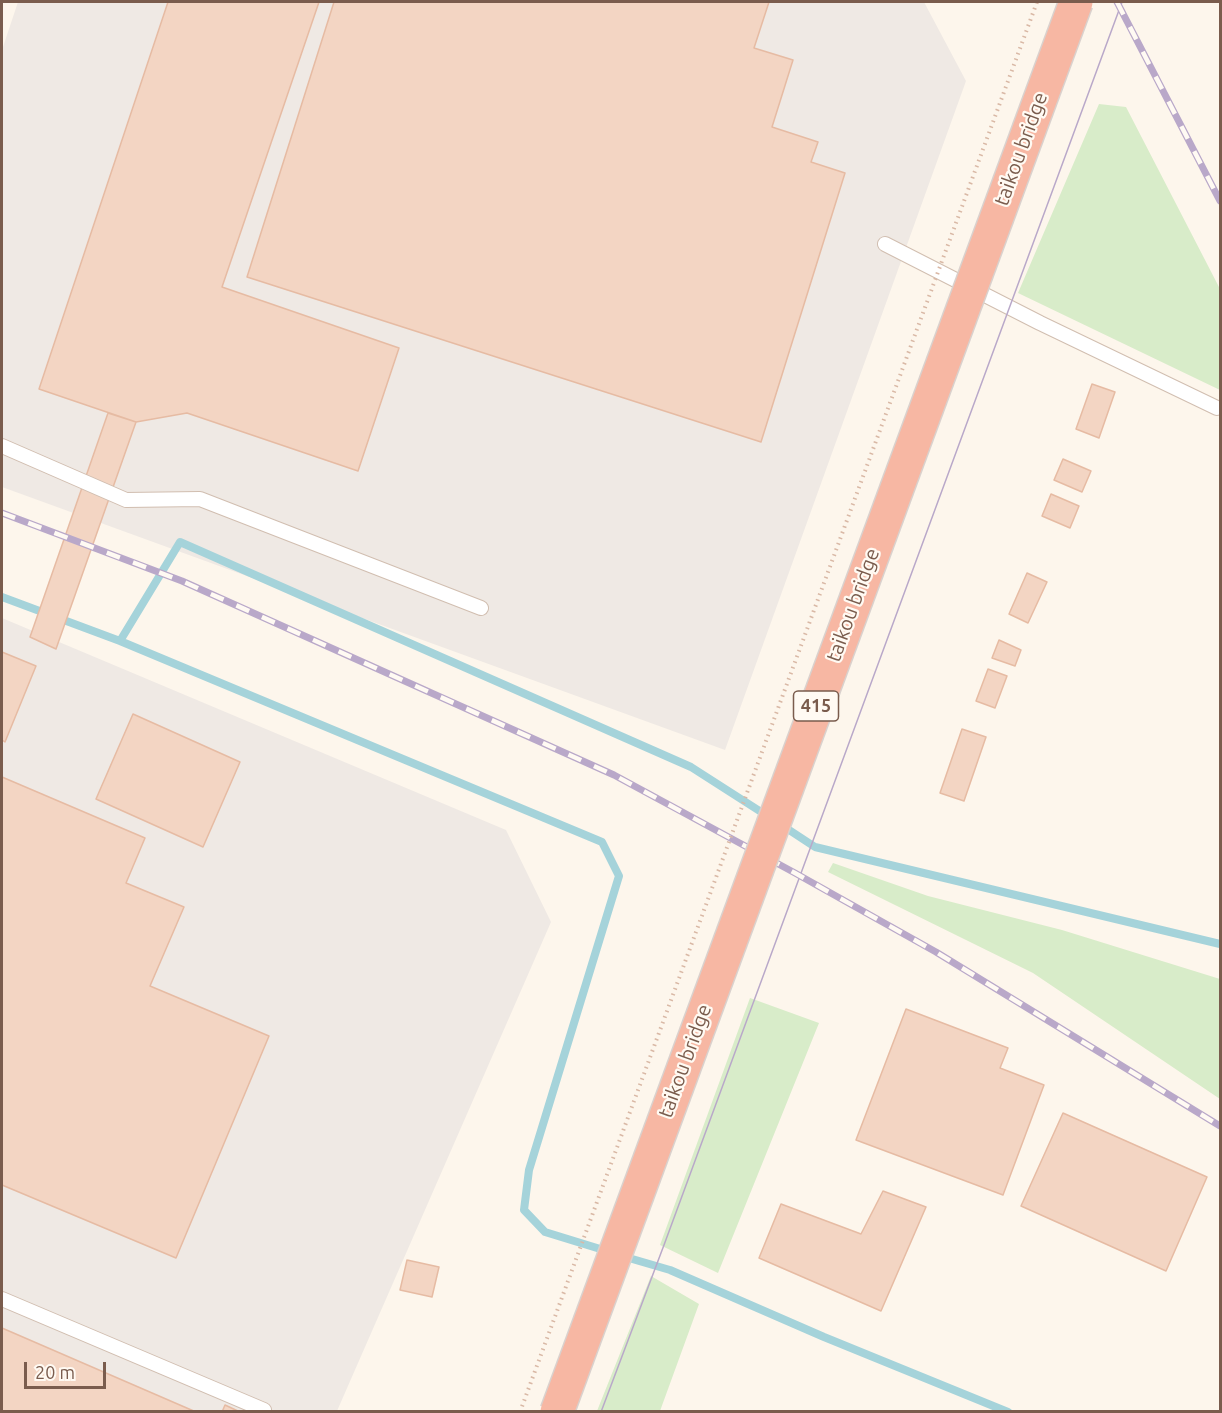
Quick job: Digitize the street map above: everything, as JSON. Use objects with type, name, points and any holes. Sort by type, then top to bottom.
[{"type":"highway","name":"taikou bridge","points":[[556,1412],[1076,2]]},
{"type":"lane","points":[[885,244],[1217,408]]},
{"type":"lane","points":[[2,446],[126,500],[200,499],[481,609]]},
{"type":"lane","points":[[2,1299],[264,1410]]},
{"type":"path","points":[[520,1412],[1037,2]]},
{"type":"shaded area","points":[[18,2],[924,2],[966,81],[725,750],[2,487],[2,50]]},
{"type":"shaded area","points":[[2,618],[506,830],[551,922],[337,1411],[2,1411]]},
{"type":"green space","points":[[1099,104],[1126,107],[1220,289],[1220,390],[1018,293]]},
{"type":"green space","points":[[833,863],[928,896],[1062,930],[1220,979],[1220,1099],[1033,973],[828,872]]},
{"type":"green space","points":[[750,998],[819,1023],[718,1273],[660,1245]]},
{"type":"green space","points":[[651,1276],[699,1304],[660,1411],[597,1411]]},
{"type":"building","points":[[168,2],[319,2],[222,287],[399,348],[358,471],[187,413],[136,422],[39,389]]},
{"type":"building","points":[[334,2],[769,2],[754,48],[793,60],[772,127],[818,142],[811,162],[845,173],[761,442],[247,277]]},
{"type":"building","points":[[1092,384],[1115,392],[1099,438],[1076,429]]},
{"type":"building","points":[[108,413],[136,422],[56,649],[30,637]]},
{"type":"building","points":[[1063,459],[1091,471],[1082,492],[1054,480]]},
{"type":"building","points":[[1051,494],[1079,506],[1070,528],[1042,516]]},
{"type":"building","points":[[1027,573],[1047,582],[1028,623],[1009,614]]},
{"type":"building","points":[[999,640],[1021,650],[1015,666],[992,658]]},
{"type":"building","points":[[2,652],[36,666],[5,742],[2,740]]},
{"type":"building","points":[[988,669],[1007,676],[995,708],[976,701]]},
{"type":"building","points":[[133,714],[240,762],[203,847],[96,799]]},
{"type":"building","points":[[962,729],[986,737],[964,801],[940,793]]},
{"type":"building","points":[[2,777],[145,838],[126,883],[184,907],[150,986],[269,1036],[176,1258],[2,1185]]},
{"type":"building","points":[[906,1009],[1008,1048],[1000,1068],[1044,1085],[1003,1195],[856,1140]]},
{"type":"building","points":[[1063,1113],[1207,1177],[1166,1271],[1021,1206]]},
{"type":"building","points":[[883,1191],[926,1207],[881,1311],[759,1258],[781,1204],[861,1234]]},
{"type":"building","points":[[407,1260],[439,1267],[432,1297],[400,1290]]},
{"type":"building","points":[[2,1328],[196,1412],[2,1412]]},
{"type":"building","points":[[225,1405],[240,1412],[222,1412]]},
{"type":"waterway","points":[[120,641],[180,542],[691,767],[769,817]]},
{"type":"waterway","points":[[2,597],[120,641],[602,842],[619,876],[529,1170],[524,1210],[545,1232],[610,1252]]},
{"type":"waterway","points":[[780,824],[815,847],[1220,944]]},
{"type":"waterway","points":[[622,1256],[670,1270],[824,1337],[1008,1412]]},
{"type":"tram line","points":[[601,1412],[1122,2]]},
{"type":"railway","points":[[1117,2],[1220,201]]},
{"type":"railway","points":[[2,513],[182,581],[614,775],[936,952],[1220,1126]]}]
